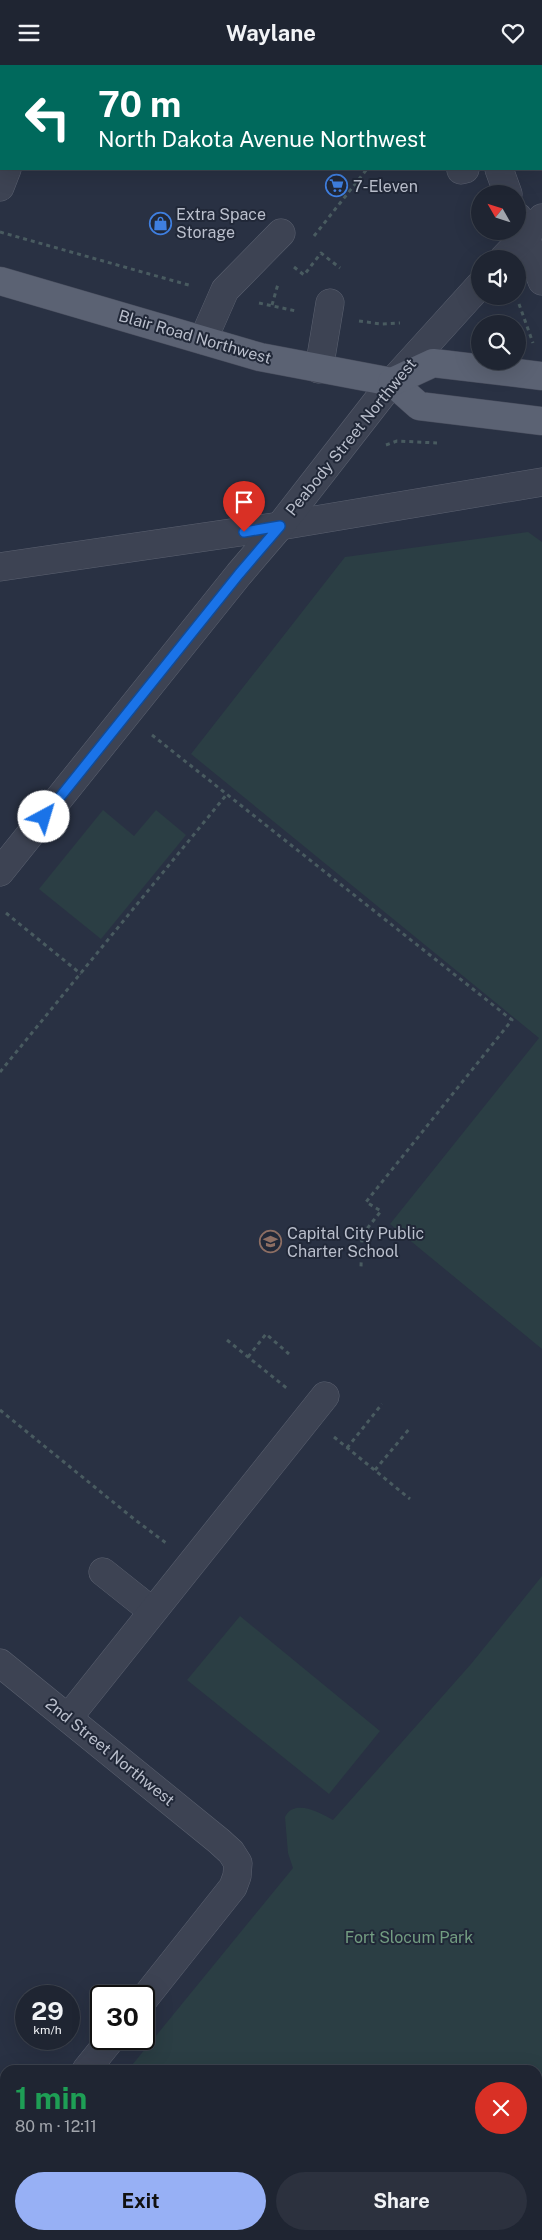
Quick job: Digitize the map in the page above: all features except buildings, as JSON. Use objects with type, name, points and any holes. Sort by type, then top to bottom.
[{"type":"main road","name":"Blair Road Northwest","points":[[0,281],[260,357],[392,382]]},
{"type":"main road","points":[[542,376],[433,363],[392,382],[418,405],[542,421]]},
{"type":"street","points":[[0,187],[7,170]]},
{"type":"street","points":[[499,170],[505,185]]},
{"type":"street","points":[[509,250],[528,224]]},
{"type":"street","points":[[528,224],[542,281]]},
{"type":"street","points":[[203,340],[226,290],[281,233]]},
{"type":"street","name":"Peabody Street Northwest","points":[[0,872],[280,526],[392,382],[471,295]]},
{"type":"street","points":[[319,369],[330,303]]},
{"type":"street","points":[[0,567],[280,526],[542,482]]},
{"type":"street","points":[[68,1718],[325,1396]]},
{"type":"street","points":[[103,1572],[152,1611]]},
{"type":"street","name":"2nd Street Northwest","points":[[0,1663],[219,1841],[231,1852],[238,1863],[237,1876],[233,1887],[155,1985]]},
{"type":"street","points":[[90,2065],[103,2050]]},
{"type":"path","points":[[291,265],[304,275],[321,253],[340,268]]},
{"type":"path","points":[[519,305],[534,349]]},
{"type":"path","points":[[380,447],[397,441],[445,444]]},
{"type":"path","points":[[152,735],[512,1020],[366,1201],[381,1211],[362,1235],[361,1267]]},
{"type":"path","points":[[0,1072],[226,794]]},
{"type":"path","points":[[6,913],[81,974]]},
{"type":"path","points":[[248,1357],[266,1335],[289,1353]]},
{"type":"path","points":[[347,1448],[382,1405]]},
{"type":"path","points":[[0,1410],[134,1519],[170,1545]]},
{"type":"path","points":[[375,1471],[410,1428]]},
{"type":"path","points":[[332,1435],[410,1499]]},
{"type":"green space","points":[[528,532],[542,542],[542,1349],[390,1224],[539,1038],[191,754],[345,557]]},
{"type":"green space","points":[[103,810],[134,836],[156,810],[186,835],[101,939],[39,889]]},
{"type":"green space","name":"Fort Slocum Park","points":[[542,1576],[542,2065],[132,2065],[144,2050],[155,2050],[155,2037],[293,1868],[288,1853],[285,1817],[289,1811],[295,1808],[308,1809],[333,1820],[471,1664]]},
{"type":"green space","points":[[240,1616],[380,1731],[329,1794],[187,1680]]},
{"type":"place","name":"7-Eleven","points":[[337,186]]},
{"type":"place","name":"Extra Space Storage","points":[[160,223]]},
{"type":"place","name":"Capital City Public Charter School","points":[[271,1242]]},
{"type":"route","points":[[44,817],[239,574],[280,526],[244,532]]}]
